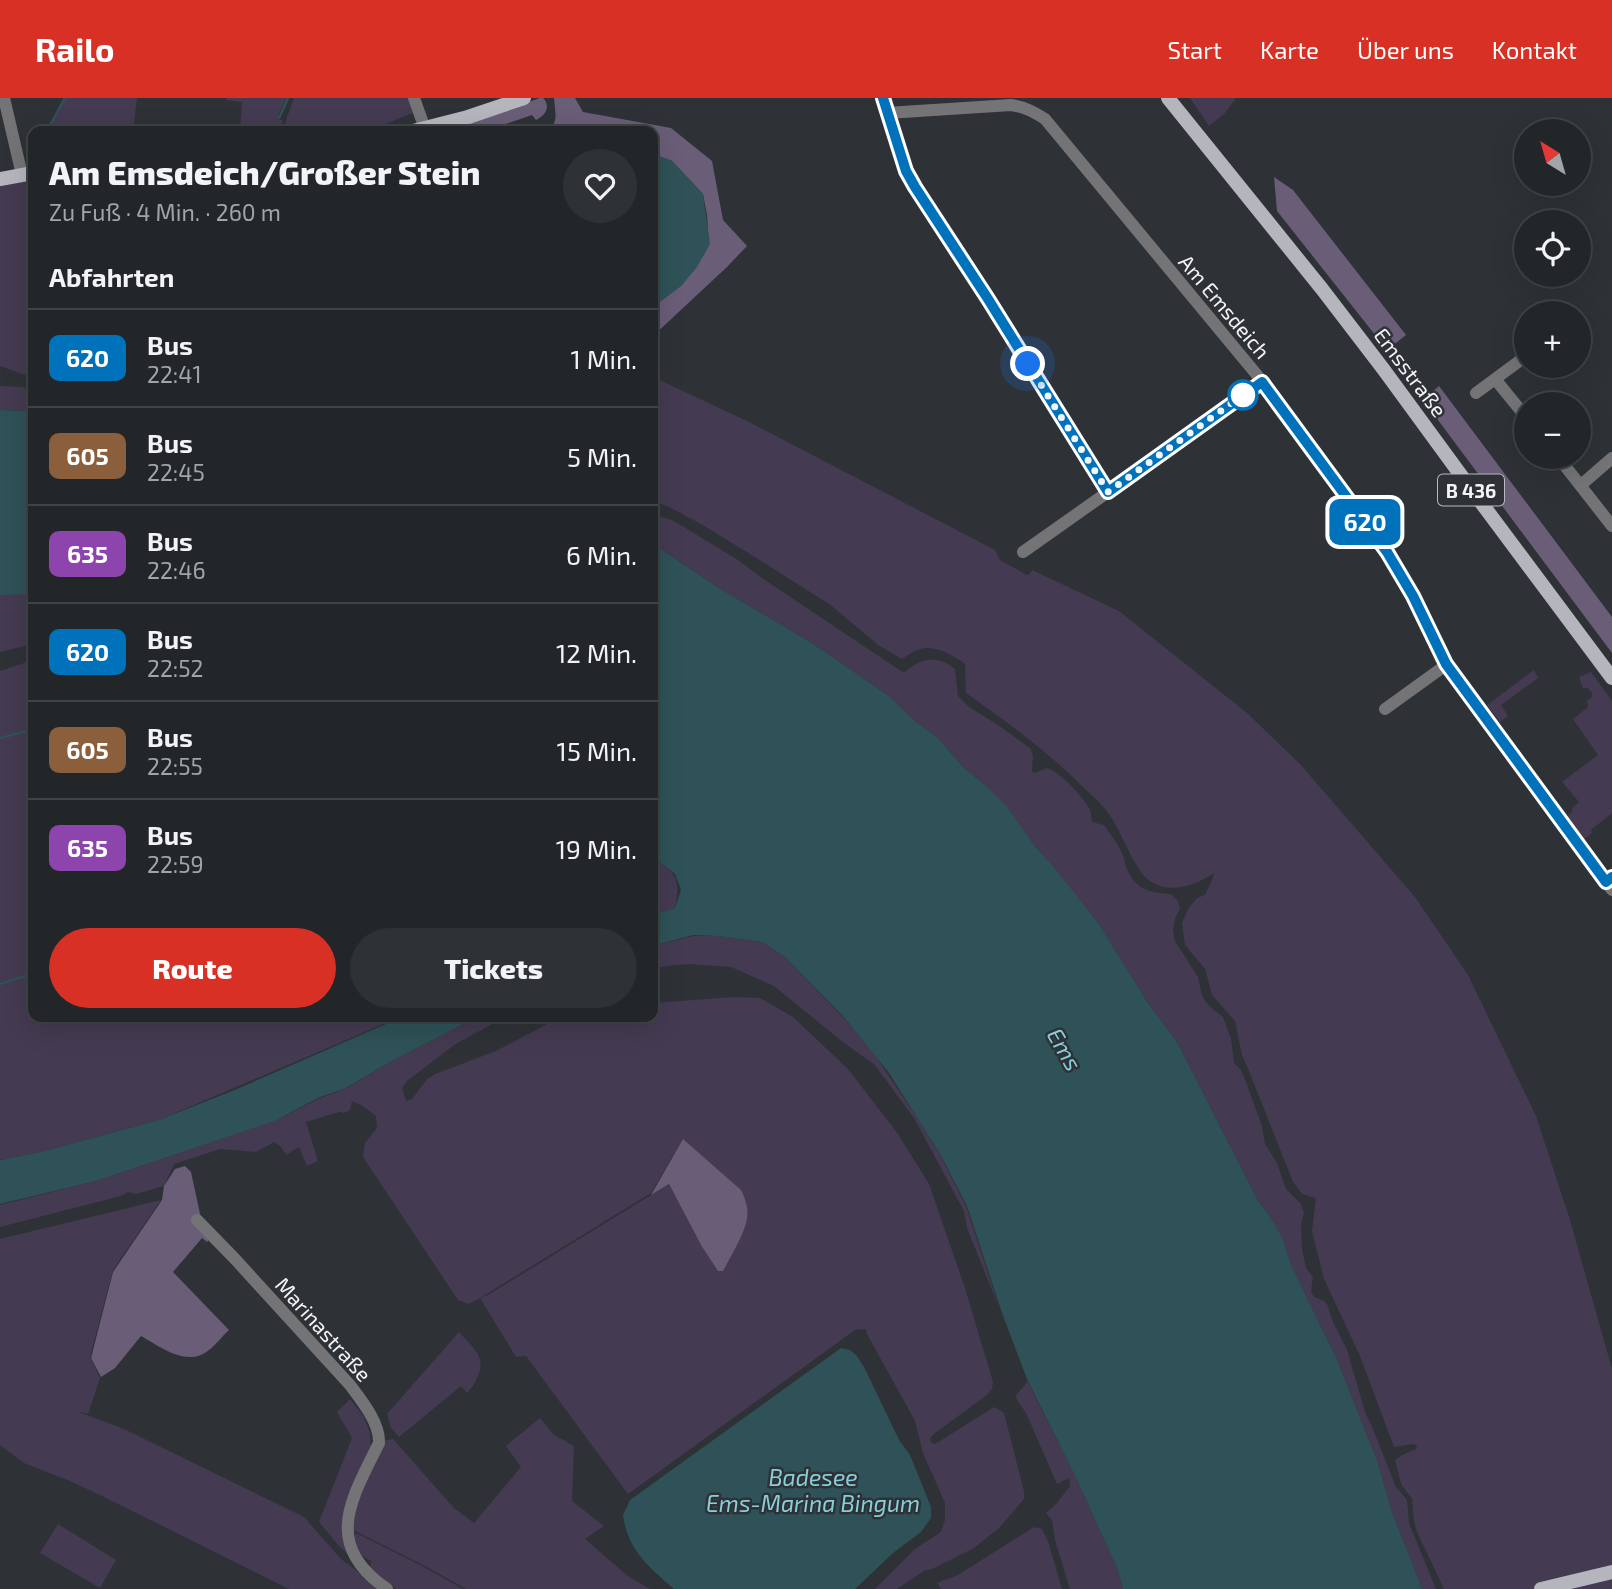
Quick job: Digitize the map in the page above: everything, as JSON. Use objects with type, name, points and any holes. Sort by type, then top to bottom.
[{"type":"main road","points":[[467,124],[524,98]]},
{"type":"main road","name":"Emsstraße","points":[[1168,98],[1361,340],[1612,678]]},
{"type":"main road","points":[[0,179],[28,174]]},
{"type":"main road","points":[[1541,1589],[1612,1572]]},
{"type":"street","points":[[4,98],[4,111],[28,174]]},
{"type":"street","points":[[414,98],[418,126]]},
{"type":"street","points":[[883,98],[906,171],[915,187],[1108,492]]},
{"type":"street","name":"Am Emsdeich","points":[[887,113],[1011,105],[1031,110],[1045,119],[1262,382],[1387,552],[1413,596],[1446,664],[1610,883]]},
{"type":"street","points":[[1476,393],[1514,365]]},
{"type":"street","points":[[1495,379],[1514,402]]},
{"type":"street","points":[[1023,552],[1262,382]]},
{"type":"street","points":[[1581,485],[1612,458]]},
{"type":"street","points":[[1568,469],[1612,526]]},
{"type":"street","points":[[1385,709],[1446,664]]},
{"type":"street","name":"Marinastraße","points":[[197,1220],[350,1385],[377,1428],[379,1443],[355,1490],[348,1516],[348,1528],[351,1550],[358,1564],[387,1589]]},
{"type":"shaded area","points":[[66,98],[137,98],[134,126],[51,125]]},
{"type":"shaded area","points":[[286,98],[278,116],[283,120],[281,126],[240,126],[242,102],[226,100]]},
{"type":"shaded area","points":[[294,98],[413,98],[417,111],[381,126],[284,126]]},
{"type":"shaded area","points":[[540,98],[543,98],[547,107],[545,113],[536,120],[532,115],[500,126],[457,126]]},
{"type":"shaded area","points":[[554,98],[575,98],[583,112],[671,128],[712,161],[723,220],[747,246],[658,331],[658,303],[682,285],[709,244],[703,194],[672,161],[658,156],[658,126],[552,126],[555,112]]},
{"type":"shaded area","points":[[1190,98],[1236,98],[1225,113],[1209,126]]},
{"type":"shaded area","points":[[1274,177],[1293,190],[1406,335],[1387,350],[1277,211]]},
{"type":"shaded area","points":[[28,181],[28,376],[0,366],[0,186]]},
{"type":"shaded area","points":[[658,379],[749,422],[995,550],[1000,560],[1027,575],[1032,570],[1119,611],[1247,713],[1300,764],[1415,897],[1468,975],[1536,1116],[1570,1220],[1612,1369],[1612,1589],[1444,1589],[1417,1532],[1412,1499],[1401,1484],[1395,1460],[1417,1446],[1414,1444],[1394,1447],[1360,1356],[1324,1279],[1312,1231],[1316,1198],[1302,1194],[1293,1182],[1242,1055],[1235,1021],[1212,995],[1205,969],[1185,945],[1182,923],[1197,898],[1205,895],[1214,873],[1175,888],[1150,881],[1138,867],[1111,816],[1100,803],[1041,749],[966,693],[965,664],[949,654],[930,648],[917,650],[902,659],[878,645],[832,606],[658,503]]},
{"type":"shaded area","points":[[0,386],[23,387],[28,391],[28,411],[0,410]]},
{"type":"shaded area","points":[[1439,386],[1612,617],[1612,653],[1423,400]]},
{"type":"shaded area","points":[[658,516],[674,521],[738,560],[904,673],[916,664],[929,660],[942,661],[955,669],[958,696],[969,707],[1031,749],[1034,773],[1048,768],[1072,786],[1090,810],[1092,822],[1104,825],[1115,841],[1135,882],[1157,893],[1171,894],[1178,901],[1180,908],[1173,930],[1175,941],[1198,977],[1202,996],[1209,1006],[1223,1017],[1231,1039],[1234,1063],[1241,1070],[1246,1082],[1262,1126],[1265,1144],[1277,1163],[1286,1189],[1301,1204],[1304,1213],[1301,1224],[1302,1249],[1306,1268],[1313,1277],[1311,1291],[1314,1297],[1327,1304],[1347,1350],[1365,1412],[1396,1487],[1407,1500],[1409,1523],[1436,1589],[1422,1589],[1417,1578],[1392,1512],[1378,1463],[1336,1357],[1291,1265],[1283,1239],[1258,1201],[1177,1042],[1148,1003],[1099,924],[986,786],[963,767],[938,738],[916,722],[889,696],[812,643],[722,590],[658,547]]},
{"type":"shaded area","points":[[0,590],[28,592],[28,645],[0,652]]},
{"type":"shaded area","points":[[28,662],[28,1022],[388,1022],[159,1120],[41,1152],[0,1160],[0,671]]},
{"type":"shaded area","points":[[1534,670],[1538,678],[1501,705],[1508,716],[1500,722],[1487,705]]},
{"type":"shaded area","points":[[1591,672],[1612,701],[1612,813],[1581,842],[1565,818],[1579,802],[1562,782],[1598,755],[1573,719],[1588,707],[1587,701],[1592,697],[1588,688],[1583,688],[1579,677]]},
{"type":"shaded area","points":[[658,861],[672,873],[677,883],[675,908],[658,913]]},
{"type":"shaded area","points":[[693,936],[718,936],[762,942],[784,956],[842,1016],[872,1051],[940,1155],[966,1206],[1000,1310],[967,1228],[964,1211],[914,1118],[874,1064],[774,986],[731,967],[689,964],[658,968],[658,945]]},
{"type":"shaded area","points":[[733,997],[760,998],[793,1017],[848,1069],[898,1134],[929,1184],[965,1288],[993,1382],[992,1389],[930,1438],[934,1444],[994,1407],[1004,1413],[1024,1499],[999,1528],[974,1548],[924,1571],[897,1589],[875,1589],[915,1549],[941,1532],[945,1520],[945,1503],[923,1453],[915,1421],[866,1329],[855,1330],[628,1494],[526,1356],[516,1357],[480,1298],[469,1304],[458,1300],[363,1157],[365,1143],[377,1128],[376,1116],[352,1101],[350,1110],[344,1113],[339,1112],[306,1122],[318,1161],[307,1166],[299,1147],[286,1155],[274,1142],[256,1152],[220,1149],[174,1164],[164,1186],[136,1194],[128,1192],[0,1227],[0,1205],[96,1181],[275,1121],[347,1088],[390,1062],[467,1022],[496,1022],[454,1045],[407,1081],[402,1088],[406,1101],[412,1099],[427,1079],[435,1074],[496,1051],[551,1022],[658,1022],[658,1003]],"holes":[[[683,1139],[690,1146],[701,1245],[669,1184],[480,1298],[651,1193]]]},
{"type":"shaded area","points":[[683,1139],[741,1190],[745,1200],[746,1223],[723,1271],[718,1271],[701,1245],[669,1184],[651,1195]]},
{"type":"shaded area","points":[[185,1166],[191,1172],[202,1223],[209,1240],[207,1242],[202,1238],[173,1272],[229,1330],[209,1350],[192,1357],[174,1354],[141,1336],[115,1368],[101,1377],[91,1358],[113,1272],[162,1200],[164,1186],[175,1169]]},
{"type":"shaded area","points":[[161,1200],[113,1270],[90,1357],[100,1378],[88,1414],[76,1411],[124,1429],[304,1517],[341,1559],[381,1589],[289,1589],[100,1495],[24,1463],[0,1445],[0,1239]]},
{"type":"shaded area","points":[[459,1332],[480,1358],[480,1371],[474,1384],[467,1393],[461,1386],[399,1437],[391,1428],[387,1414]]},
{"type":"shaded area","points":[[1027,1380],[1076,1478],[1117,1568],[1123,1589],[1070,1589],[1055,1540],[1052,1520],[1046,1513],[1070,1486],[1069,1478],[1057,1484],[1026,1413],[1017,1400],[1016,1395]]},
{"type":"shaded area","points":[[350,1399],[364,1417],[370,1433],[371,1448],[353,1483],[351,1557],[319,1522],[352,1438],[337,1412]]},
{"type":"shaded area","points":[[540,1418],[554,1435],[574,1446],[572,1501],[604,1526],[585,1539],[629,1577],[650,1589],[466,1589],[353,1530],[359,1489],[383,1441],[393,1439],[454,1508],[474,1523],[521,1467],[506,1446]]},
{"type":"shaded area","points":[[58,1524],[116,1560],[100,1588],[40,1553]]},
{"type":"shaded area","points":[[1034,1527],[1042,1529],[1048,1541],[1062,1589],[941,1589],[937,1583],[958,1575]]},
{"type":"shaded area","points":[[356,1533],[463,1589],[396,1589],[375,1575],[370,1568],[371,1561],[359,1554],[354,1537]]},
{"type":"water","points":[[658,156],[672,161],[703,194],[710,244],[697,267],[682,285],[658,303]]},
{"type":"water","points":[[0,410],[28,411],[28,594],[0,595]]},
{"type":"water","name":"Ems","points":[[658,547],[722,590],[812,643],[889,696],[916,722],[938,738],[963,767],[1007,807],[1034,845],[1099,924],[1148,1003],[1177,1042],[1258,1201],[1283,1239],[1291,1265],[1336,1357],[1378,1463],[1392,1512],[1422,1589],[1123,1589],[1117,1568],[1076,1478],[1027,1379],[967,1206],[940,1154],[889,1073],[842,1015],[784,956],[762,942],[718,936],[693,935],[658,945],[658,913],[675,908],[681,890],[675,874],[658,861]]},
{"type":"water","points":[[391,1022],[467,1022],[346,1088],[318,1098],[275,1121],[96,1181],[0,1204],[0,1160],[41,1152],[159,1120]]},
{"type":"water","name":"Badesee Ems-Marina Bingum","points":[[841,1348],[850,1350],[857,1356],[865,1369],[899,1440],[910,1455],[931,1507],[931,1518],[921,1532],[893,1553],[855,1589],[674,1589],[648,1565],[630,1539],[623,1515],[630,1500]]},
{"type":"waterway","points":[[50,126],[65,98]]},
{"type":"waterway","points":[[279,118],[288,98]]},
{"type":"waterway","points":[[0,738],[28,732]]},
{"type":"waterway","points":[[0,984],[28,975]]},
{"type":"bus line","name":"620","points":[[883,98],[906,171],[915,187],[1108,492],[1262,382],[1387,552],[1413,596],[1446,664],[1606,882],[1612,877]]},
{"type":"route","points":[[1028,364],[1108,492],[1243,395]]}]
